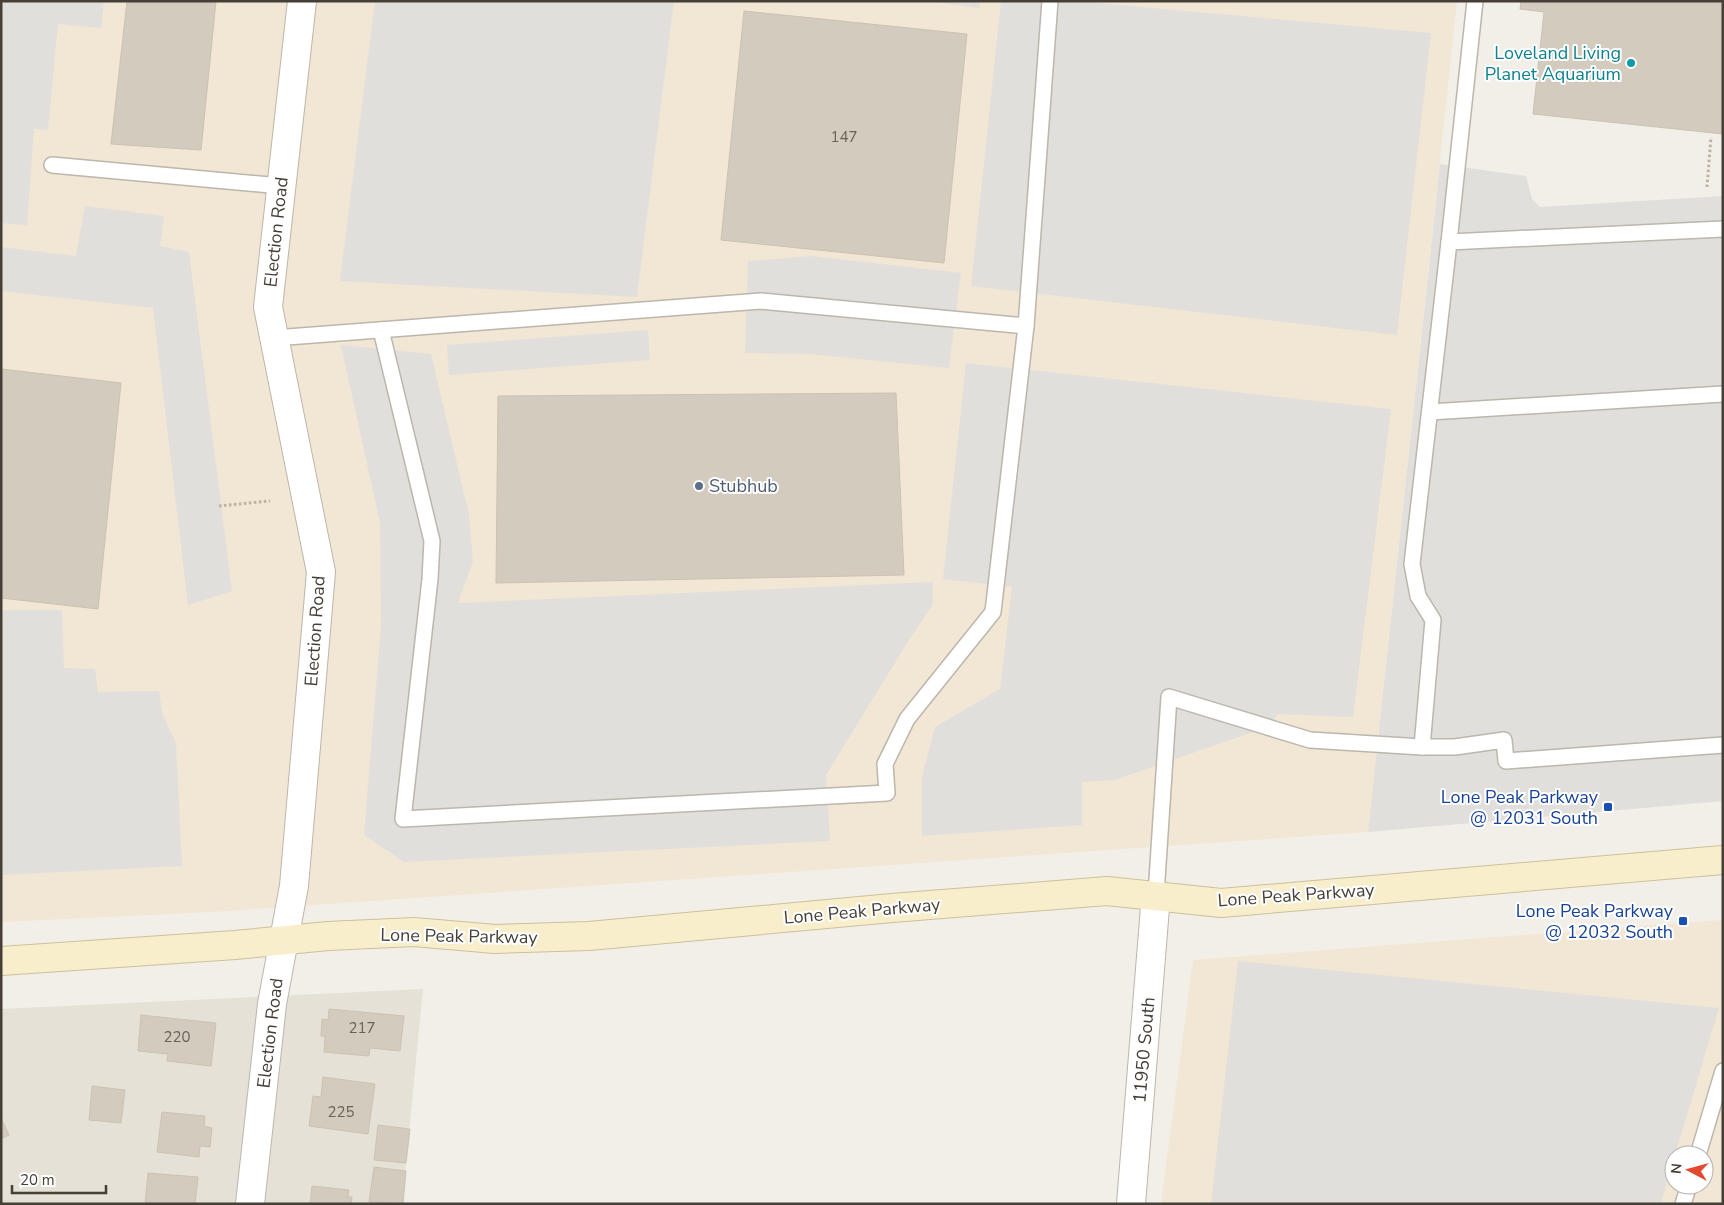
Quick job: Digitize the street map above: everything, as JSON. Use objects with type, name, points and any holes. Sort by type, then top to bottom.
[{"type":"main road","name":"Lone Peak Parkway","points":[[1,961],[414,932],[495,939],[589,936],[892,908],[1107,891],[1221,902],[1723,860]]},
{"type":"street","name":"Election Road","points":[[250,1204],[272,1004],[294,886],[321,572],[268,308],[280,186],[302,1]]},
{"type":"street","name":"11950 South","points":[[1131,1204],[1156,895]]},
{"type":"lane","points":[[381,330],[432,541],[429,589],[403,819],[887,793],[885,764],[907,719],[992,612],[1026,326],[1050,1]]},
{"type":"lane","points":[[1422,747],[1433,620],[1418,596],[1412,564],[1475,1]]},
{"type":"lane","points":[[52,165],[280,186]]},
{"type":"lane","points":[[1449,242],[1723,229]]},
{"type":"lane","points":[[274,338],[761,301],[1026,326]]},
{"type":"lane","points":[[1430,412],[1723,394]]},
{"type":"lane","points":[[1156,895],[1169,697],[1270,726],[1310,740],[1422,747],[1455,747],[1504,740],[1506,761],[1723,746]]},
{"type":"lane","points":[[1701,1145],[1723,1071]]},
{"type":"path","points":[[1706,188],[1711,137]]},
{"type":"path","points":[[219,506],[270,501]]},
{"type":"shaded area","points":[[1,1],[1457,1],[1368,832],[212,912],[1,922]]},
{"type":"shaded area","points":[[1,1],[104,1],[101,28],[58,24],[48,130],[34,129],[27,225],[1,223]]},
{"type":"shaded area","points":[[375,1],[674,1],[637,297],[340,281]]},
{"type":"shaded area","points":[[928,1],[980,1],[979,8]]},
{"type":"shaded area","points":[[1001,1],[1076,1],[1431,33],[1397,335],[971,286]]},
{"type":"shaded area","points":[[1440,164],[1526,176],[1532,199],[1540,207],[1723,196],[1723,801],[1368,832]]},
{"type":"shaded area","points":[[85,206],[164,216],[160,246],[189,252],[232,591],[188,605],[153,308],[1,291],[1,247],[76,256]]},
{"type":"shaded area","points":[[811,256],[961,273],[949,368],[809,354],[745,353],[748,261]]},
{"type":"shaded area","points":[[648,330],[650,360],[449,375],[447,345]]},
{"type":"shaded area","points":[[341,345],[431,354],[469,515],[473,561],[458,603],[933,582],[933,604],[826,775],[830,841],[404,862],[364,835],[381,626],[380,523]]},
{"type":"shaded area","points":[[966,363],[1391,409],[1353,717],[1278,714],[1270,726],[1115,780],[1082,782],[1082,825],[922,836],[922,777],[935,727],[1000,689],[1012,587],[943,579]]},
{"type":"shaded area","points":[[1,610],[62,610],[64,668],[95,669],[98,692],[159,691],[162,713],[176,743],[182,866],[1,875]]},
{"type":"shaded area","points":[[1723,920],[1723,1204],[1161,1204],[1193,960]]},
{"type":"shaded area","points":[[1238,961],[1719,1008],[1678,1145],[1664,1145],[1664,1193],[1661,1204],[1211,1204]]},
{"type":"shaded area","points":[[423,989],[402,1204],[1,1204],[1,1009]]},
{"type":"building","points":[[127,1],[216,1],[201,150],[111,144]]},
{"type":"building","name":"Loveland Living Planet Aquarium","points":[[1521,1],[1723,1],[1723,134],[1533,114],[1544,12],[1520,9]]},
{"type":"building","points":[[744,11],[967,34],[944,263],[721,240]]},
{"type":"building","points":[[1,369],[121,383],[98,609],[1,598]]},
{"type":"building","name":"Stubhub","points":[[896,393],[904,575],[496,583],[498,396]]},
{"type":"building","points":[[329,1009],[404,1016],[400,1051],[370,1048],[369,1056],[324,1052],[325,1036],[321,1036],[322,1019],[328,1020]]},
{"type":"building","points":[[141,1015],[216,1023],[211,1066],[167,1061],[168,1054],[138,1051]]},
{"type":"building","points":[[323,1077],[375,1084],[368,1134],[309,1126],[313,1096],[321,1097]]},
{"type":"building","points":[[92,1086],[125,1090],[121,1123],[89,1120]]},
{"type":"building","points":[[162,1112],[205,1116],[204,1126],[212,1128],[210,1147],[200,1146],[199,1157],[157,1152]]},
{"type":"building","points":[[1,1118],[9,1135],[1,1139]]},
{"type":"building","points":[[378,1125],[410,1129],[406,1163],[374,1160]]},
{"type":"building","points":[[374,1167],[406,1171],[403,1204],[369,1202]]},
{"type":"building","points":[[148,1173],[198,1177],[195,1204],[145,1204]]},
{"type":"building","points":[[312,1186],[349,1190],[348,1197],[352,1197],[351,1204],[310,1204]]},
{"type":"place","name":"Loveland Living Planet Aquarium","points":[[1631,63]]},
{"type":"place","name":"Stubhub","points":[[699,486]]},
{"type":"place","name":"Lone Peak Parkway @ 12031 South","points":[[1608,807]]},
{"type":"place","name":"Lone Peak Parkway @ 12032 South","points":[[1683,921]]}]
